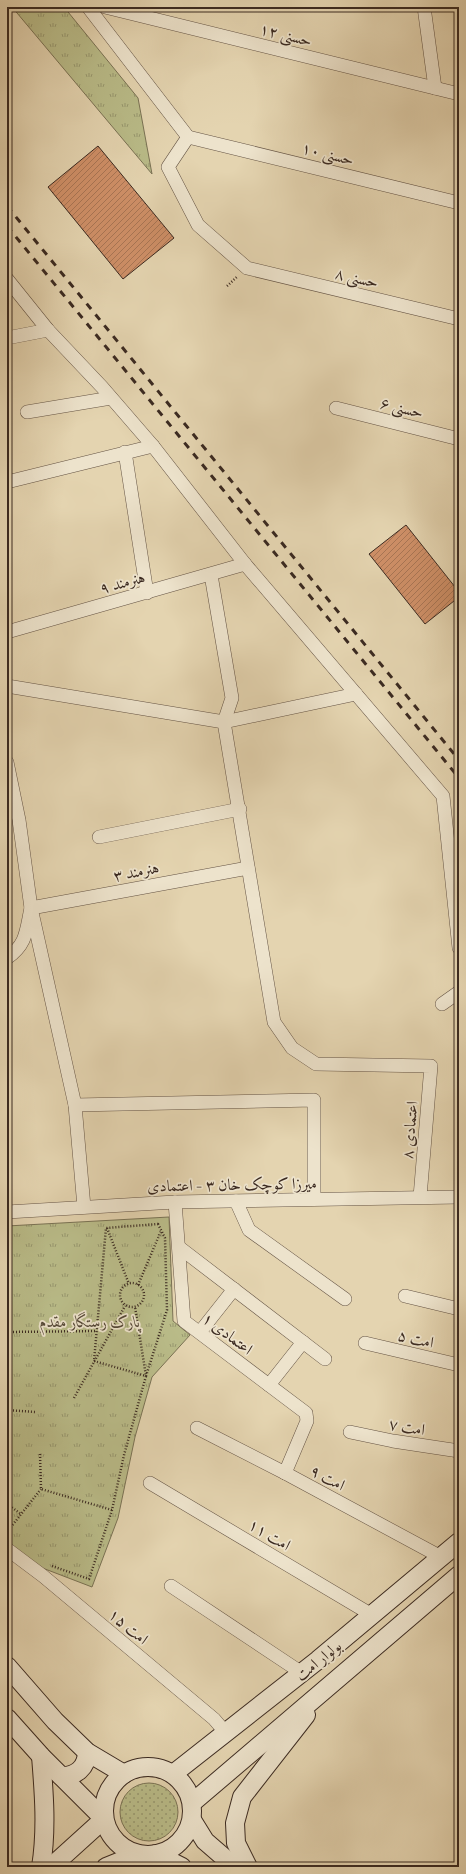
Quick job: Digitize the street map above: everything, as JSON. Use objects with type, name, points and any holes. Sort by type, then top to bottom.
[{"type":"main road","name":"بولوار امت","points":[[173,1774],[302,1673],[459,1542]]},
{"type":"main road","name":"بولوار امت","points":[[192,1811],[331,1683],[459,1575]]},
{"type":"main road","points":[[7,1666],[55,1721],[87,1752],[124,1774]]},
{"type":"main road","points":[[248,1867],[236,1843],[235,1822],[242,1797],[331,1683]]},
{"type":"main road","points":[[7,1718],[41,1756],[104,1819],[111,1835],[122,1847],[147,1854],[182,1867]]},
{"type":"main road","points":[[61,1776],[71,1775],[80,1770],[86,1762],[87,1752]]},
{"type":"main road","points":[[41,1756],[44,1796],[44,1850],[41,1867]]},
{"type":"main road","points":[[51,1867],[104,1819],[105,1801],[112,1786],[124,1774],[140,1767],[157,1767],[173,1774],[186,1787],[192,1811],[205,1841],[235,1867]]},
{"type":"main road","points":[[106,1867],[172,1848],[185,1836],[192,1811]]},
{"type":"street","points":[[88,7],[188,137]]},
{"type":"street","name":"حسنی ۱۲","points":[[104,7],[459,94]]},
{"type":"street","points":[[424,7],[435,88]]},
{"type":"street","name":"حسنی ۱۰","points":[[188,137],[459,203]]},
{"type":"street","name":"حسنی ۸","points":[[188,137],[168,167],[198,225],[247,268],[459,319]]},
{"type":"street","points":[[7,279],[48,330],[153,446],[245,564],[443,796],[459,948]]},
{"type":"street","points":[[7,338],[48,330]]},
{"type":"street","points":[[27,412],[111,398]]},
{"type":"street","name":"حسنی ۶","points":[[336,408],[459,439]]},
{"type":"street","points":[[7,482],[153,446]]},
{"type":"street","points":[[125,452],[147,593]]},
{"type":"street","name":"هنرمند ۹","points":[[7,632],[211,575],[245,564]]},
{"type":"street","points":[[211,575],[232,698],[224,722],[240,809],[248,868]]},
{"type":"street","points":[[7,686],[224,722],[356,694]]},
{"type":"street","points":[[7,762],[19,820],[31,908],[75,1105],[84,1207]]},
{"type":"street","points":[[99,837],[240,809]]},
{"type":"street","name":"هنرمند ۳","points":[[31,908],[248,868]]},
{"type":"street","name":"اعتمادی ۸","points":[[248,868],[274,1022],[292,1048],[316,1064],[431,1066],[420,1197]]},
{"type":"street","points":[[7,958],[18,950],[24,938],[31,908]]},
{"type":"street","points":[[442,1004],[459,992]]},
{"type":"street","points":[[75,1105],[314,1100],[314,1199]]},
{"type":"street","name":"میرزا کوچک خان ۳ - اعتمادی","points":[[7,1212],[175,1202],[459,1197]]},
{"type":"street","points":[[236,1201],[249,1230],[344,1299]]},
{"type":"street","name":"اعتمادی ۱","points":[[175,1202],[180,1248],[184,1321],[306,1412],[308,1416],[285,1473]]},
{"type":"street","points":[[180,1248],[325,1359]]},
{"type":"street","points":[[200,1332],[234,1289]]},
{"type":"street","points":[[405,1296],[459,1309]]},
{"type":"street","points":[[269,1385],[303,1342]]},
{"type":"street","name":"امت ۵","points":[[365,1343],[459,1365]]},
{"type":"street","name":"امت ۹","points":[[197,1428],[285,1473],[441,1557]]},
{"type":"street","name":"امت ۷","points":[[350,1432],[393,1442],[459,1451]]},
{"type":"street","name":"امت ۱۱","points":[[150,1483],[372,1615]]},
{"type":"street","name":"امت ۱۵","points":[[7,1549],[43,1576],[214,1719],[226,1733]]},
{"type":"street","points":[[171,1586],[302,1673]]},
{"type":"path","points":[[45,1563],[89,1579],[112,1510],[124,1455],[146,1376],[167,1310],[165,1238],[158,1224],[106,1228]]},
{"type":"path","points":[[138,1285],[164,1225]]},
{"type":"path","points":[[106,1228],[129,1284]]},
{"type":"path","points":[[94,1361],[106,1228]]},
{"type":"path","points":[[129,1284],[138,1285],[144,1292],[143,1301],[135,1307],[125,1306],[120,1298],[122,1289],[129,1284]]},
{"type":"path","points":[[74,1398],[125,1306]]},
{"type":"path","points":[[135,1307],[146,1376]]},
{"type":"path","points":[[7,1332],[97,1331]]},
{"type":"path","points":[[94,1361],[146,1376]]},
{"type":"path","points":[[7,1410],[35,1412]]},
{"type":"path","points":[[7,1532],[41,1489],[40,1454]]},
{"type":"path","points":[[41,1489],[112,1510]]},
{"type":"path","points":[[7,1504],[21,1514]]},
{"type":"green space","points":[[12,7],[64,7],[138,98],[152,174]]},
{"type":"green space","name":"پارک رستگار مقدم","points":[[169,1217],[173,1321],[190,1335],[152,1377],[135,1437],[118,1518],[92,1587],[32,1564],[7,1545],[7,1226]]},
{"type":"green space","points":[[149,1783],[160,1785],[173,1796],[176,1801],[178,1812],[176,1823],[165,1836],[160,1839],[149,1841],[138,1839],[125,1828],[122,1823],[120,1812],[122,1801],[133,1788],[138,1785]]},
{"type":"building","points":[[98,146],[174,238],[123,279],[48,187]]},
{"type":"building","points":[[406,525],[459,592],[459,597],[425,624],[369,554]]},
{"type":"railway","points":[[7,206],[459,760]]},
{"type":"railway","points":[[7,226],[459,778]]}]
